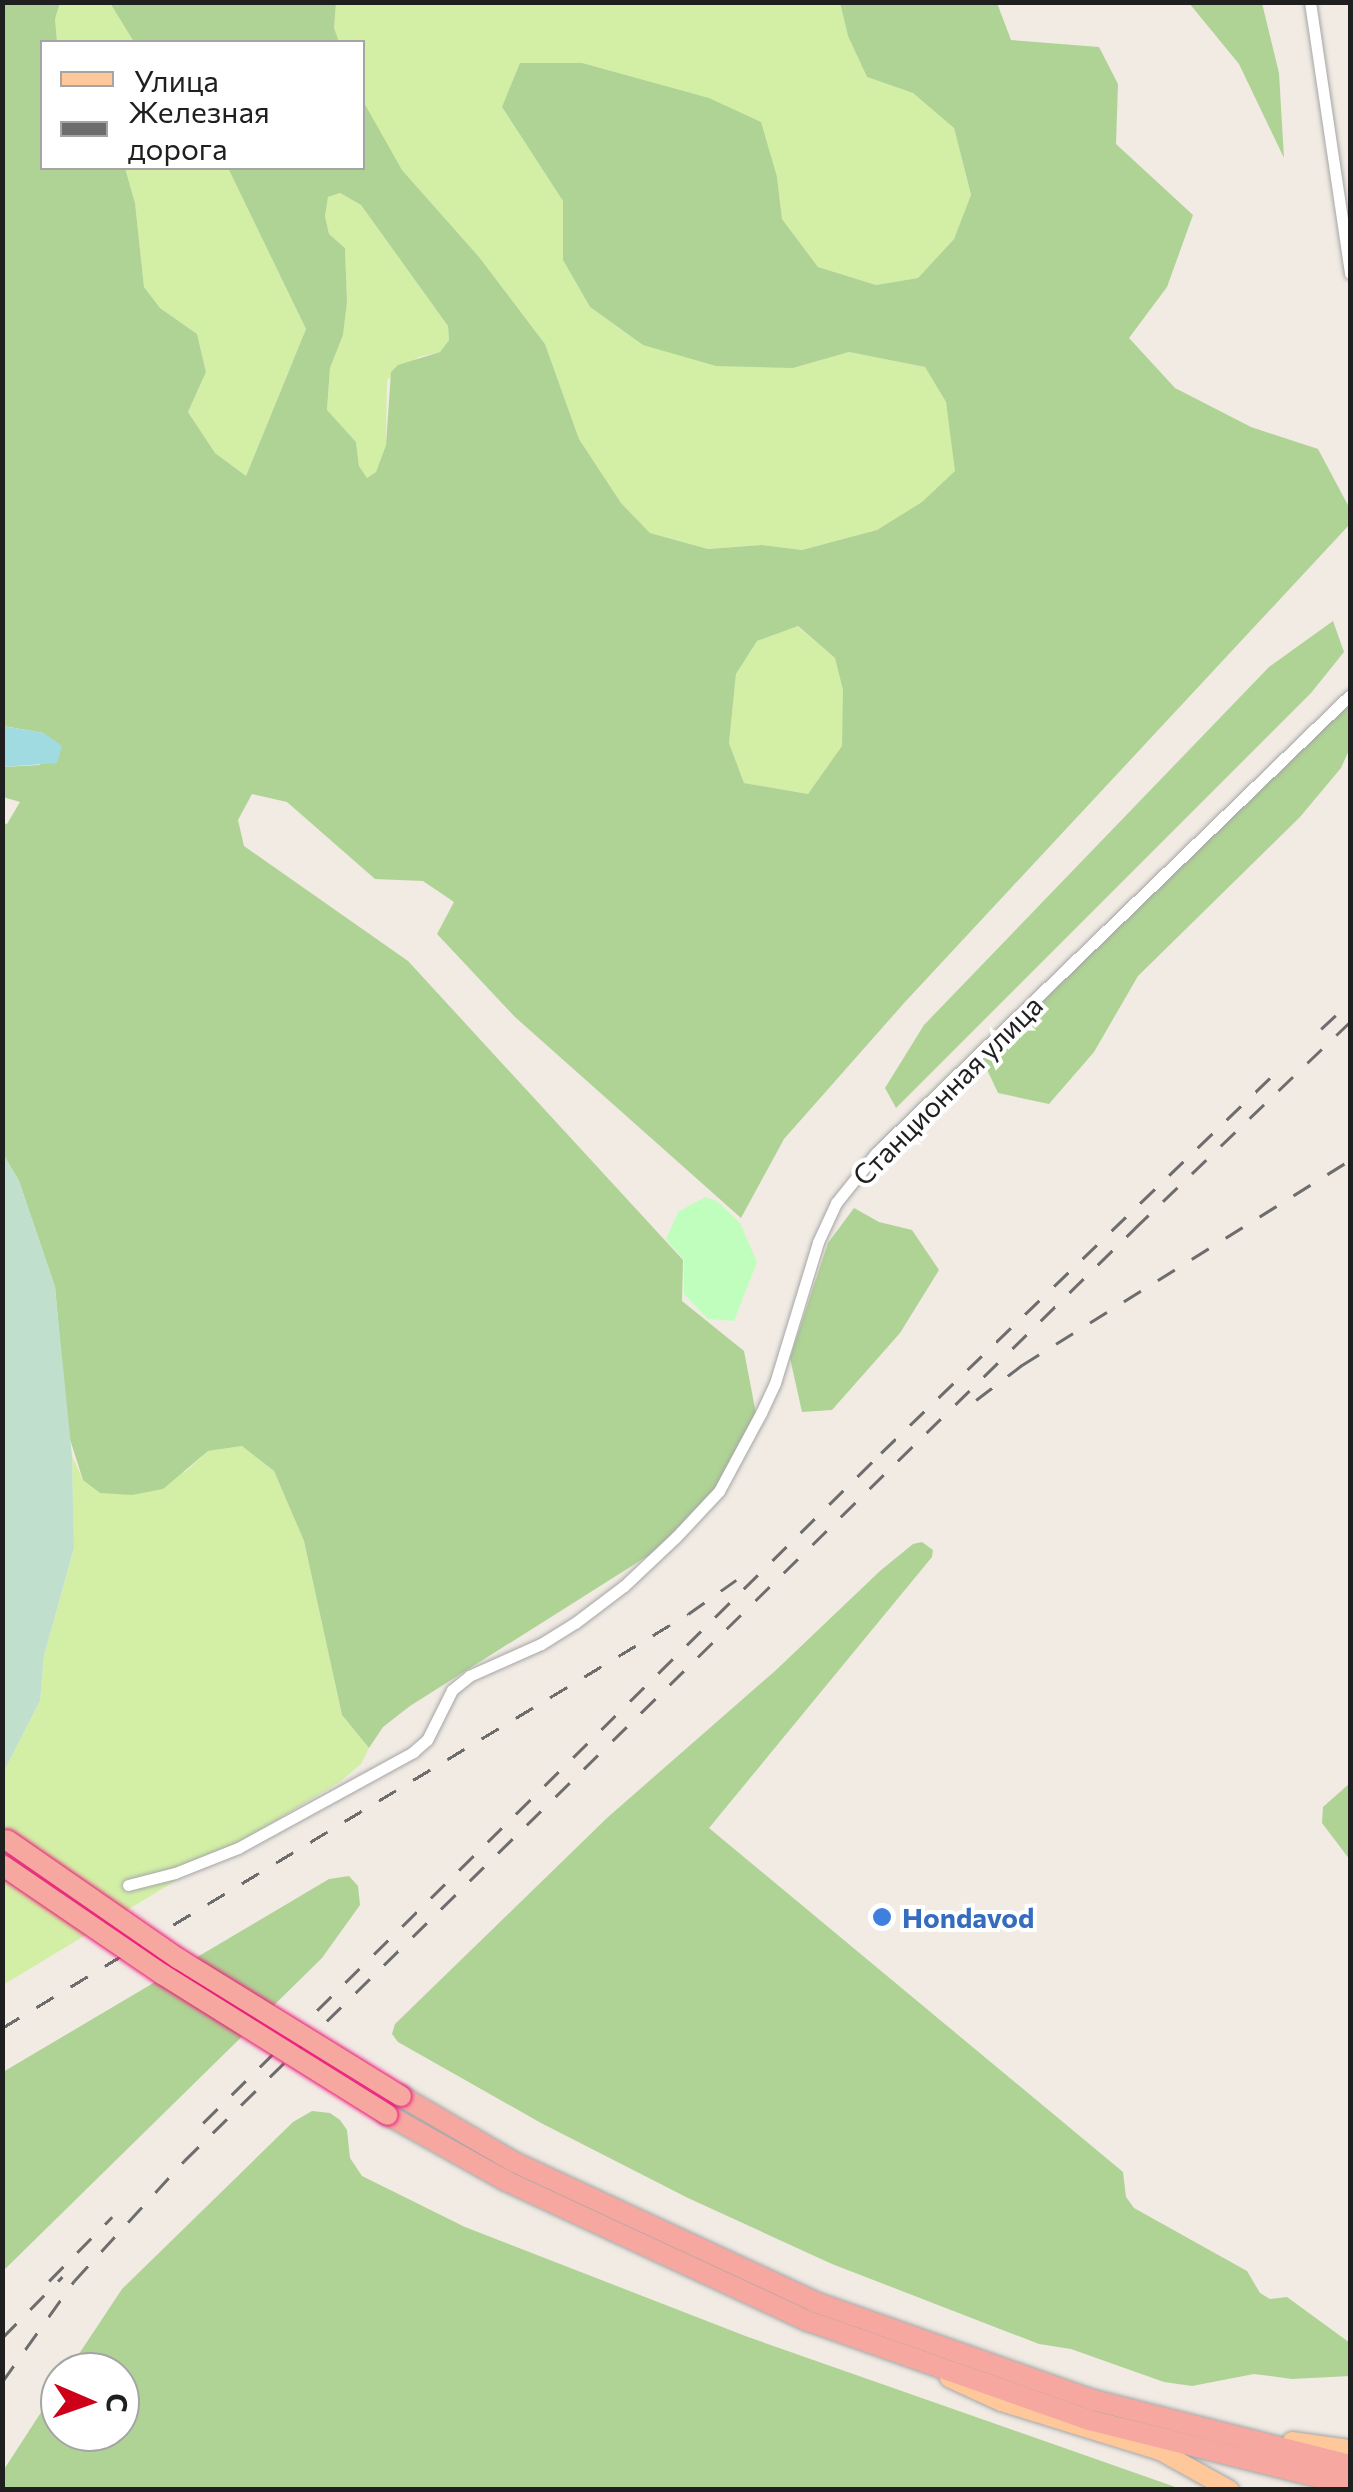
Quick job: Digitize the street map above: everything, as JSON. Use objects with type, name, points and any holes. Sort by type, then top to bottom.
[{"type":"highway","points":[[5,1838],[179,1959],[400,2096],[514,2162],[644,2225],[926,2355],[1168,2422],[1350,2465]]},
{"type":"highway","points":[[2,1865],[146,1964],[388,2115],[506,2181],[731,2289],[926,2355],[1089,2420],[1350,2485]]},
{"type":"main road","points":[[926,2355],[1214,2424],[1350,2449]]},
{"type":"main road","points":[[926,2355],[1001,2402],[1173,2456],[1230,2490]]},
{"type":"street","points":[[1310,2],[1350,272]]},
{"type":"street","name":"Станционная улица","points":[[128,1885],[175,1873],[238,1848],[413,1752],[426,1740],[452,1690],[469,1676],[541,1644],[624,1586],[653,1559],[718,1491],[776,1383],[818,1242],[836,1204],[876,1153],[1350,695]]},
{"type":"green space","points":[[3,3],[60,3],[55,19],[57,40],[40,40],[40,170],[126,170],[135,203],[144,287],[160,308],[197,334],[206,372],[188,412],[215,453],[246,476],[306,329],[229,170],[365,170],[365,105],[402,170],[479,257],[545,344],[579,439],[621,503],[650,533],[708,549],[762,545],[802,550],[877,530],[922,502],[955,471],[946,402],[925,367],[849,352],[793,368],[716,366],[643,345],[590,307],[563,260],[563,201],[502,107],[520,63],[582,63],[709,98],[761,122],[777,177],[782,219],[818,267],[876,285],[918,278],[954,239],[971,195],[954,128],[913,93],[867,77],[848,36],[840,3],[997,3],[1011,40],[1099,47],[1118,84],[1116,144],[1193,215],[1167,287],[1129,338],[1175,388],[1251,427],[1318,449],[1350,509],[1350,524],[905,1002],[784,1139],[741,1218],[515,1017],[437,934],[454,902],[423,881],[375,879],[287,802],[252,794],[238,820],[244,846],[408,961],[683,1260],[682,1301],[744,1351],[758,1424],[723,1483],[665,1545],[410,1706],[383,1727],[369,1748],[342,1715],[304,1541],[274,1471],[242,1446],[208,1451],[163,1489],[132,1495],[100,1493],[83,1480],[68,1433],[55,1287],[19,1181],[3,1154],[3,823],[7,824],[20,802],[3,797],[3,767],[40,765],[44,733],[3,726]],"holes":[[[340,193],[361,205],[448,326],[449,340],[440,352],[398,365],[391,372],[386,445],[376,472],[367,478],[359,466],[356,442],[327,410],[330,368],[343,335],[347,302],[345,248],[329,234],[325,216],[328,197]],[[798,626],[835,658],[843,690],[842,746],[808,794],[744,783],[729,743],[736,674],[757,641]]]},
{"type":"green space","points":[[60,3],[110,3],[133,40],[57,40],[55,19]]},
{"type":"green space","points":[[110,3],[336,3],[334,28],[338,40],[133,40]]},
{"type":"green space","points":[[336,3],[840,3],[848,36],[867,77],[913,93],[954,128],[971,196],[954,239],[918,278],[876,285],[818,267],[782,219],[777,177],[502,107],[563,201],[563,260],[590,307],[643,345],[793,368],[849,352],[925,367],[946,402],[956,471],[922,502],[877,530],[802,550],[762,545],[708,549],[650,533],[621,503],[579,439],[545,344],[479,257],[402,170],[373,124],[365,106],[365,40],[338,40],[334,28]]},
{"type":"green space","points":[[1189,3],[1262,3],[1279,73],[1284,158],[1239,64]]},
{"type":"green space","points":[[126,170],[229,170],[306,329],[246,476],[215,453],[188,412],[206,372],[197,334],[160,308],[144,287],[135,203]]},
{"type":"green space","points":[[340,193],[361,205],[448,326],[449,340],[440,352],[419,357],[387,380],[386,445],[376,472],[367,478],[359,466],[356,442],[327,411],[330,368],[343,335],[347,302],[345,248],[329,234],[325,216],[328,197]]},
{"type":"green space","points":[[1333,621],[1344,652],[1311,693],[896,1108],[885,1088],[924,1025],[1269,667]]},
{"type":"green space","points":[[797,626],[835,658],[844,690],[842,747],[808,794],[744,783],[729,743],[736,674],[757,641]]},
{"type":"green space","points":[[1350,696],[1350,748],[1341,768],[1300,817],[1138,976],[1094,1052],[1049,1104],[998,1093],[983,1061]]},
{"type":"green space","points":[[3,1154],[19,1181],[55,1287],[72,1456],[74,1548],[44,1656],[40,1701],[3,1773]]},
{"type":"green space","points":[[705,1197],[717,1201],[740,1223],[757,1262],[734,1321],[708,1319],[684,1294],[684,1260],[666,1239],[678,1212]]},
{"type":"green space","points":[[854,1208],[879,1222],[912,1230],[939,1270],[900,1333],[832,1410],[802,1412],[790,1358],[828,1243]]},
{"type":"green space","points":[[242,1446],[274,1471],[304,1541],[342,1715],[369,1748],[361,1764],[341,1781],[3,1985],[3,1773],[40,1701],[44,1656],[74,1549],[72,1456],[83,1480],[185,1472],[208,1451]]},
{"type":"green space","points":[[922,1542],[933,1550],[932,1557],[709,1828],[1123,2172],[1126,2197],[1134,2208],[1247,2271],[1260,2293],[1270,2299],[1287,2297],[1350,2343],[1350,2376],[1292,2379],[1254,2374],[1192,2386],[1164,2382],[1071,2349],[1039,2344],[832,2264],[688,2198],[541,2123],[398,2042],[392,2034],[395,2024],[608,1817],[775,1671],[880,1571],[913,1544]]},
{"type":"green space","points":[[1350,1783],[1350,1860],[1322,1823],[1323,1807]]},
{"type":"green space","points":[[349,1876],[358,1886],[360,1905],[322,1958],[3,2271],[3,2072],[329,1879]]},
{"type":"green space","points":[[312,2111],[330,2113],[347,2130],[350,2158],[362,2176],[465,2227],[748,2337],[1181,2489],[3,2489],[3,2471],[40,2414],[40,2452],[140,2452],[140,2352],[80,2352],[122,2289],[293,2122]]},
{"type":"water","points":[[2,726],[44,733],[62,746],[57,763],[3,767]]},
{"type":"railway","points":[[1321,1029],[1350,1002]]},
{"type":"railway","points":[[2,2382],[74,2281],[184,2161],[1350,1022]]},
{"type":"railway","points":[[203,2123],[881,1453],[1274,1074]]},
{"type":"railway","points":[[976,1400],[1022,1365],[1350,1160]]},
{"type":"railway","points":[[2,2028],[688,1614],[736,1580]]},
{"type":"railway","points":[[49,2281],[112,2217]]},
{"type":"railway","points":[[2,2338],[62,2277]]},
{"type":"place","name":"Hondavod","points":[[882,1917]]}]
